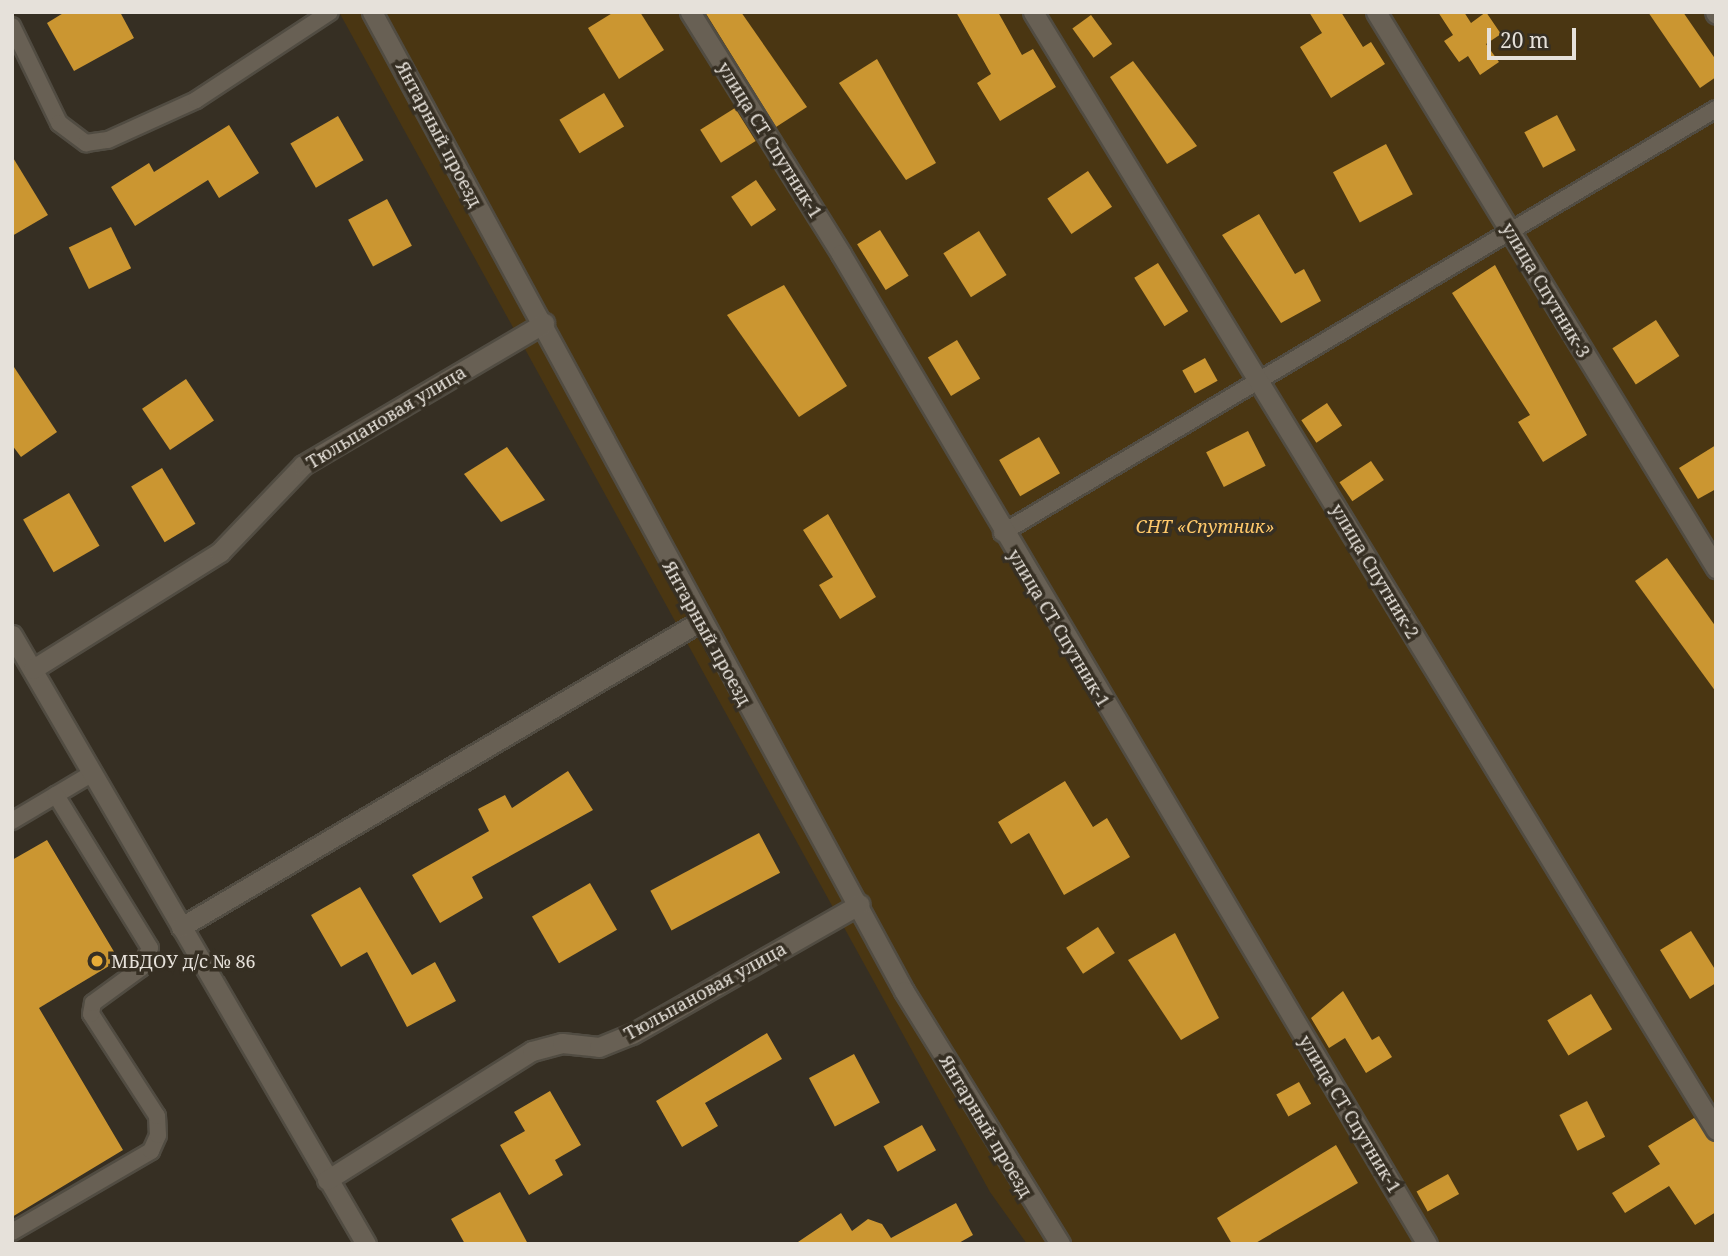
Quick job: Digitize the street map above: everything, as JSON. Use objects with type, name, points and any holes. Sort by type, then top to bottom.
[{"type":"street","name":"Янтарный проезд","points":[[372,12],[544,323],[699,622],[860,904],[988,1137],[1060,1244]]},
{"type":"street","name":"улица СТ Спутник-1","points":[[690,12],[841,254],[1002,533],[1427,1244]]},
{"type":"street","name":"улица Спутник-2","points":[[1033,12],[1716,1130]]},
{"type":"street","name":"улица Спутник-3","points":[[1376,12],[1716,569]]},
{"type":"street","name":"Тюльпановая улица","points":[[33,669],[220,552],[303,465],[544,323]]},
{"type":"street","points":[[181,927],[699,622]]},
{"type":"street","points":[[12,635],[366,1244]]},
{"type":"street","name":"Тюльпановая улица","points":[[327,1180],[531,1051],[562,1043],[599,1047],[632,1034],[860,904]]},
{"type":"lane","points":[[12,26],[59,123],[86,143],[108,140],[196,100],[330,12]]},
{"type":"lane","points":[[1002,533],[1716,108]]},
{"type":"lane","points":[[12,821],[93,773]]},
{"type":"lane","points":[[12,1232],[151,1151],[158,1135],[157,1116],[91,1014],[93,1003],[141,968],[150,948],[56,795]]},
{"type":"green space","name":"СНТ «Спутник»","points":[[339,12],[1716,12],[1716,1244],[1027,1244],[990,1192]]},
{"type":"building","points":[[65,12],[120,12],[134,38],[74,71],[47,23]]},
{"type":"building","points":[[614,12],[640,12],[664,50],[619,79],[588,28]]},
{"type":"building","points":[[705,12],[741,12],[807,107],[776,127]]},
{"type":"building","points":[[956,12],[998,12],[1022,55],[1033,49],[1056,87],[1000,121],[977,83],[991,74]]},
{"type":"building","points":[[1309,12],[1341,12],[1363,47],[1371,42],[1385,64],[1331,98],[1300,47],[1322,33]]},
{"type":"building","points":[[1438,12],[1464,12],[1471,23],[1486,12],[1501,34],[1486,44],[1499,62],[1480,75],[1468,56],[1459,62],[1444,41],[1453,35]]},
{"type":"building","points":[[1648,12],[1683,12],[1716,60],[1716,77],[1700,88]]},
{"type":"building","points":[[1091,15],[1112,44],[1094,58],[1072,29]]},
{"type":"building","points":[[877,59],[936,163],[906,180],[839,83]]},
{"type":"building","points":[[1133,61],[1197,146],[1167,164],[1110,77]]},
{"type":"building","points":[[604,93],[624,126],[580,153],[559,120]]},
{"type":"building","points":[[735,108],[756,141],[721,163],[700,130]]},
{"type":"building","points":[[1557,115],[1576,150],[1543,168],[1524,132]]},
{"type":"building","points":[[338,116],[364,160],[316,188],[290,144]]},
{"type":"building","points":[[229,125],[259,173],[219,198],[208,180],[135,226],[111,187],[149,163],[154,172]]},
{"type":"building","points":[[1386,144],[1413,194],[1360,222],[1333,172]]},
{"type":"building","points":[[12,156],[48,215],[12,236]]},
{"type":"building","points":[[1088,171],[1112,207],[1071,234],[1047,198]]},
{"type":"building","points":[[756,180],[776,210],[751,227],[731,197]]},
{"type":"building","points":[[387,199],[412,246],[373,266],[348,220]]},
{"type":"building","points":[[1259,214],[1295,274],[1304,269],[1321,301],[1281,323],[1222,235]]},
{"type":"building","points":[[111,227],[131,268],[89,289],[69,248]]},
{"type":"building","points":[[880,230],[909,276],[886,290],[857,244]]},
{"type":"building","points":[[979,231],[1007,275],[971,297],[943,253]]},
{"type":"building","points":[[1158,263],[1188,311],[1164,326],[1134,278]]},
{"type":"building","points":[[1495,265],[1587,435],[1543,462],[1518,422],[1530,415],[1452,293]]},
{"type":"building","points":[[784,285],[847,386],[799,417],[727,315]]},
{"type":"building","points":[[1656,320],[1679,356],[1636,384],[1612,348]]},
{"type":"building","points":[[957,340],[980,379],[951,396],[928,358]]},
{"type":"building","points":[[1205,358],[1218,381],[1195,393],[1182,371]]},
{"type":"building","points":[[12,364],[57,432],[21,457],[12,445]]},
{"type":"building","points":[[186,379],[214,420],[170,450],[142,409]]},
{"type":"building","points":[[1327,403],[1342,425],[1316,443],[1301,420]]},
{"type":"building","points":[[1248,431],[1266,466],[1224,487],[1206,452]]},
{"type":"building","points":[[1039,437],[1060,473],[1020,496],[999,460]]},
{"type":"building","points":[[1716,445],[1716,489],[1698,499],[1679,468]]},
{"type":"building","points":[[507,447],[545,500],[501,522],[464,474]]},
{"type":"building","points":[[1371,461],[1384,480],[1352,501],[1339,482]]},
{"type":"building","points":[[162,468],[195,524],[165,542],[131,487]]},
{"type":"building","points":[[69,493],[100,546],[54,572],[23,520]]},
{"type":"building","points":[[828,514],[876,597],[840,619],[819,585],[833,577],[803,530]]},
{"type":"building","points":[[1667,558],[1716,627],[1716,692],[1635,581]]},
{"type":"building","points":[[568,771],[593,810],[472,877],[483,898],[440,923],[412,875],[489,831],[478,809],[505,795],[512,808]]},
{"type":"building","points":[[1065,781],[1093,827],[1107,818],[1130,857],[1064,895],[1029,833],[1011,844],[998,822]]},
{"type":"building","points":[[759,833],[780,873],[672,930],[650,891]]},
{"type":"building","points":[[47,840],[119,960],[39,1008],[123,1150],[12,1217],[12,860]]},
{"type":"building","points":[[590,883],[617,930],[559,963],[532,916]]},
{"type":"building","points":[[360,887],[412,975],[435,962],[456,1001],[407,1027],[367,952],[341,967],[311,915]]},
{"type":"building","points":[[1098,927],[1115,953],[1083,974],[1066,948]]},
{"type":"building","points":[[1691,931],[1716,971],[1716,983],[1690,999],[1660,950]]},
{"type":"building","points":[[1175,933],[1219,1018],[1181,1040],[1128,960]]},
{"type":"building","points":[[1343,991],[1372,1040],[1379,1036],[1392,1057],[1366,1073],[1345,1038],[1329,1048],[1311,1018]]},
{"type":"building","points":[[1591,994],[1612,1029],[1568,1055],[1547,1020]]},
{"type":"building","points":[[767,1033],[782,1059],[705,1103],[718,1126],[682,1147],[656,1101]]},
{"type":"building","points":[[854,1054],[880,1103],[835,1127],[809,1078]]},
{"type":"building","points":[[1299,1082],[1311,1104],[1288,1116],[1276,1095]]},
{"type":"building","points":[[550,1091],[581,1145],[555,1160],[563,1175],[529,1195],[500,1145],[525,1131],[514,1112]]},
{"type":"building","points":[[1587,1101],[1605,1137],[1578,1151],[1559,1115]]},
{"type":"building","points":[[1694,1118],[1716,1142],[1716,1212],[1695,1225],[1669,1186],[1625,1213],[1612,1193],[1660,1164],[1648,1146]]},
{"type":"building","points":[[922,1125],[936,1150],[898,1172],[884,1146]]},
{"type":"building","points":[[1336,1145],[1358,1183],[1254,1244],[1232,1244],[1217,1218]]},
{"type":"building","points":[[1448,1174],[1459,1194],[1428,1212],[1417,1191]]},
{"type":"building","points":[[500,1192],[528,1244],[465,1244],[451,1219]]},
{"type":"building","points":[[956,1203],[973,1235],[957,1244],[795,1244],[841,1213],[852,1231],[868,1219],[882,1224],[891,1238]]},
{"type":"place","name":"МБДОУ д/с № 86","points":[[97,961]]}]
